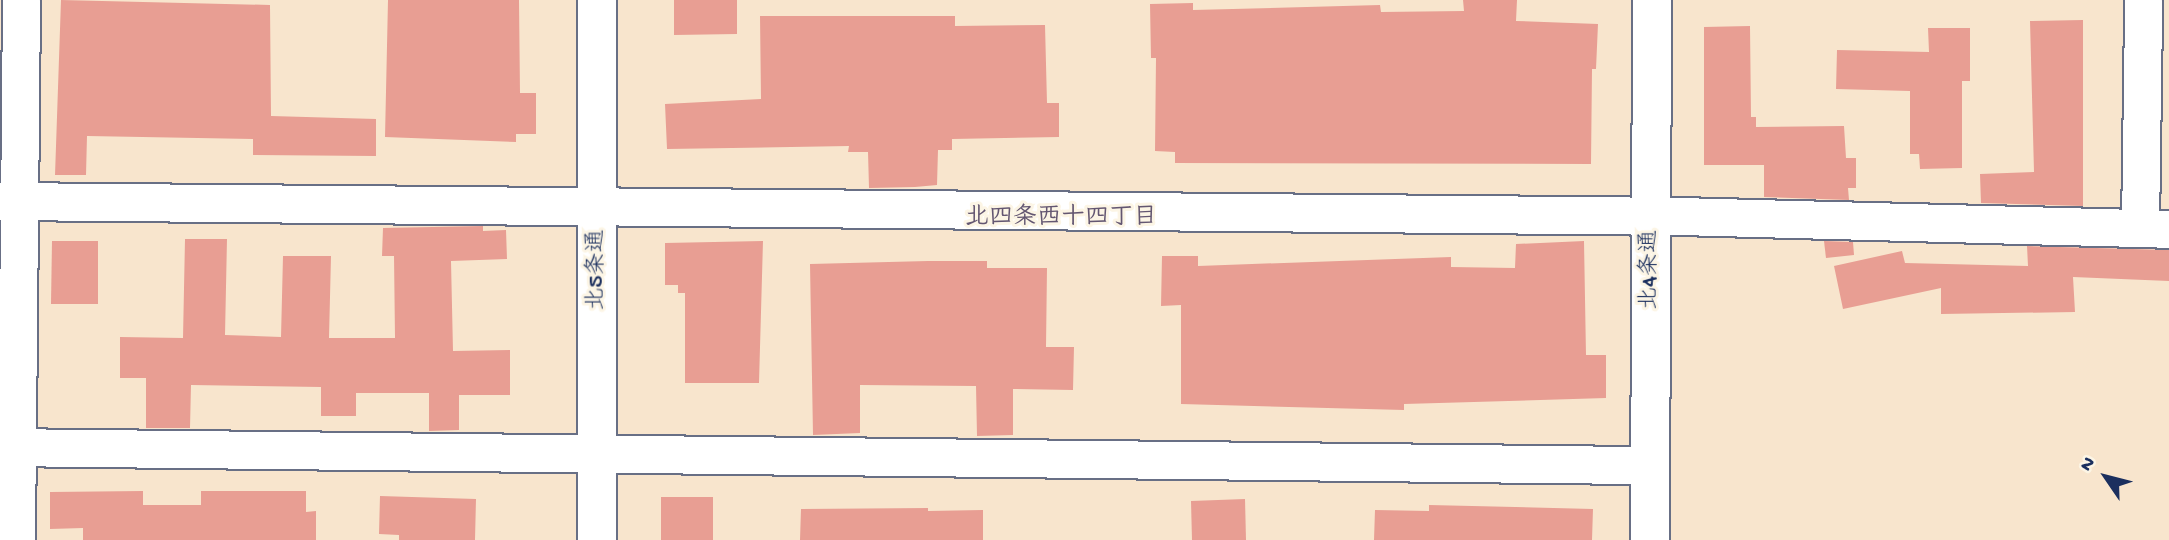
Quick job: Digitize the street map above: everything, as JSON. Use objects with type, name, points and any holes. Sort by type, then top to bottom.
[{"type":"street","points":[[16,540],[8,447],[11,201],[21,0]]},
{"type":"street","name":"北5条通","points":[[597,0],[597,540]]},
{"type":"street","name":"北4条通","points":[[1650,540],[1652,0]]},
{"type":"street","points":[[11,201],[1651,216],[2154,229],[2143,0]]},
{"type":"street","points":[[8,447],[1650,465]]},
{"type":"building","points":[[61,0],[270,5],[271,116],[376,119],[376,156],[253,155],[253,139],[87,136],[86,175],[55,175]]},
{"type":"building","points":[[388,0],[519,0],[520,93],[536,93],[536,134],[516,134],[516,142],[385,137]]},
{"type":"building","points":[[674,0],[737,0],[737,34],[674,35]]},
{"type":"building","points":[[1463,0],[1517,0],[1516,21],[1598,24],[1596,69],[1592,69],[1591,164],[1175,163],[1175,152],[1155,151],[1156,58],[1151,58],[1150,4],[1193,3],[1193,10],[1380,5],[1381,12],[1464,11]]},
{"type":"building","points":[[760,16],[955,16],[955,26],[1045,25],[1047,103],[1059,103],[1059,137],[952,139],[952,150],[938,150],[937,185],[915,187],[869,188],[868,152],[848,152],[849,146],[667,149],[665,104],[761,99]]},
{"type":"building","points":[[2083,20],[2083,206],[1981,203],[1980,174],[2034,172],[2030,21]]},
{"type":"building","points":[[1750,26],[1751,117],[1756,117],[1756,127],[1844,126],[1846,158],[1856,158],[1856,188],[1848,188],[1849,200],[1764,197],[1764,165],[1704,165],[1704,27]]},
{"type":"building","points":[[1928,28],[1970,28],[1970,81],[1962,81],[1962,168],[1920,169],[1919,154],[1910,154],[1910,91],[1836,89],[1837,50],[1929,52]]},
{"type":"building","points":[[483,226],[483,231],[506,230],[507,259],[451,261],[453,351],[510,350],[510,395],[459,395],[459,430],[429,431],[429,393],[356,393],[356,416],[321,416],[321,387],[191,385],[190,428],[146,428],[146,378],[120,378],[120,337],[183,338],[185,239],[227,239],[225,335],[281,337],[283,256],[331,256],[329,338],[395,338],[394,256],[382,256],[383,228]]},
{"type":"building","points":[[52,241],[98,241],[98,304],[51,304]]},
{"type":"building","points":[[763,241],[759,383],[685,383],[685,293],[678,293],[678,285],[665,285],[665,243]]},
{"type":"building","points":[[1584,241],[1586,355],[1606,355],[1606,398],[1404,404],[1404,410],[1181,404],[1181,305],[1161,306],[1162,256],[1198,256],[1198,266],[1451,257],[1451,267],[1515,268],[1516,244]]},
{"type":"building","points":[[1824,241],[1853,242],[1854,255],[1826,258]]},
{"type":"building","points":[[2027,246],[2169,250],[2169,281],[2073,277],[2075,312],[1941,314],[1941,288],[1843,309],[1834,266],[1902,251],[1905,263],[2028,266]]},
{"type":"building","points":[[987,261],[987,268],[1047,268],[1046,347],[1074,347],[1073,390],[1013,389],[1013,435],[977,436],[976,386],[860,385],[860,433],[813,435],[810,264]]},
{"type":"building","points":[[143,491],[143,505],[201,505],[201,491],[306,491],[306,512],[316,511],[316,540],[83,540],[83,528],[50,529],[50,492]]},
{"type":"building","points":[[380,496],[476,499],[475,540],[399,540],[399,535],[379,534]]},
{"type":"building","points":[[661,497],[713,497],[713,540],[661,540]]},
{"type":"building","points":[[1245,499],[1246,540],[1192,540],[1191,501]]},
{"type":"building","points":[[1429,505],[1593,509],[1592,540],[1374,540],[1375,510],[1429,511]]},
{"type":"building","points":[[928,508],[928,511],[983,510],[983,540],[800,540],[801,509]]},
{"type":"district","name":"北四条西十四丁目","points":[[1061,219]]}]
